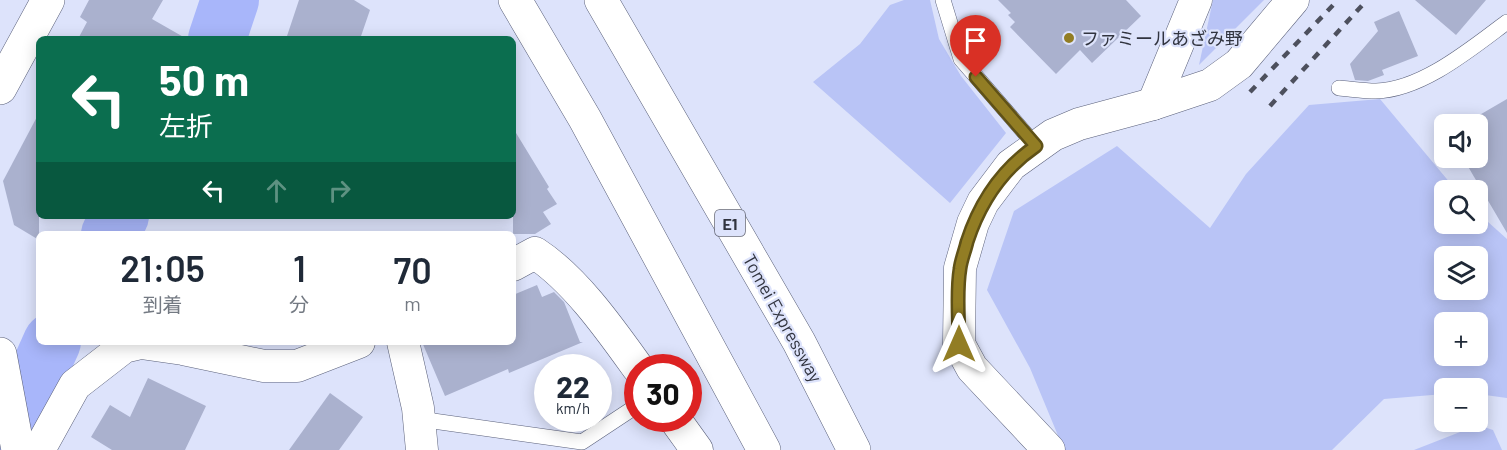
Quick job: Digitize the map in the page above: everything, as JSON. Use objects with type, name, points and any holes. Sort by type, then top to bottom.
[{"type":"main road","points":[[0,88],[48,0]]},
{"type":"main road","points":[[516,0],[591,130],[765,450]]},
{"type":"main road","name":"Tomei Expressway","points":[[601,0],[799,342],[854,450]]},
{"type":"main road","points":[[0,354],[18,450]]},
{"type":"street","points":[[1153,104],[1196,0]]},
{"type":"street","points":[[1049,450],[972,368],[959,344],[960,268],[973,223],[983,202],[1011,165],[1053,135],[1079,124],[1153,104],[1210,85],[1239,64],[1293,0]]},
{"type":"street","points":[[516,263],[536,253],[554,265],[627,354]]},
{"type":"street","points":[[39,450],[75,385],[124,347],[132,345]]},
{"type":"street","points":[[155,345],[264,366],[297,366],[351,345]]},
{"type":"street","points":[[404,345],[419,419],[422,450]]},
{"type":"street","points":[[684,432],[697,450]]},
{"type":"lane","points":[[943,0],[961,59],[1036,146]]},
{"type":"lane","points":[[1339,88],[1378,91],[1411,84],[1446,66],[1507,22]]},
{"type":"lane","points":[[419,419],[582,442],[624,414]]},
{"type":"shaded area","points":[[904,0],[930,0],[939,39],[961,76],[1006,133],[950,203],[813,82],[860,44],[890,5]]},
{"type":"shaded area","points":[[1213,0],[1264,0],[1199,65]]},
{"type":"shaded area","points":[[1380,99],[1434,164],[1434,168],[1438,168],[1448,180],[1434,180],[1434,234],[1488,234],[1488,222],[1507,239],[1507,398],[1488,395],[1488,378],[1434,378],[1434,395],[1384,399],[1332,450],[1064,450],[1030,368],[987,290],[1014,211],[1117,146],[1210,228],[1246,174],[1309,105]]},
{"type":"shaded area","points":[[1488,428],[1493,430],[1502,450],[1414,450],[1460,432],[1488,432]]},
{"type":"building","points":[[89,0],[163,0],[152,19],[182,36],[80,36],[87,22],[80,17]]},
{"type":"building","points":[[299,0],[354,0],[370,10],[361,36],[287,36]]},
{"type":"building","name":"ファミールあざみ野","points":[[998,0],[1126,0],[1141,16],[1092,63],[1080,50],[1056,74],[1010,27],[1015,22],[1008,15],[1011,13]]},
{"type":"building","points":[[1415,0],[1486,0],[1456,35]]},
{"type":"building","points":[[1399,11],[1418,56],[1382,70],[1384,75],[1368,81],[1355,80],[1350,64],[1378,31],[1374,22]]},
{"type":"building","points":[[1507,99],[1507,233],[1488,201],[1488,180],[1476,180],[1469,168],[1488,168],[1488,114],[1481,114]]},
{"type":"building","points":[[36,119],[36,219],[39,219],[39,231],[36,231],[36,238],[14,225],[3,181]]},
{"type":"building","points":[[516,133],[557,204],[543,212],[551,224],[535,234],[516,234],[516,231],[513,231],[513,219],[516,219]]},
{"type":"building","points":[[537,285],[542,297],[554,292],[564,302],[580,342],[583,342],[554,354],[534,354],[534,363],[509,373],[508,369],[445,396],[423,345],[516,345],[516,294]]},
{"type":"building","points":[[148,378],[206,406],[185,450],[112,450],[91,437],[110,405],[130,417]]},
{"type":"building","points":[[330,393],[363,417],[339,450],[289,450]]},
{"type":"waterway","points":[[218,36],[230,0]]},
{"type":"waterway","points":[[112,231],[118,219]]},
{"type":"waterway","points":[[0,435],[39,371],[51,345]]},
{"type":"railway","points":[[1250,92],[1338,0]]},
{"type":"railway","points":[[1270,106],[1367,0]]},
{"type":"place","name":"ファミールあざみ野","points":[[1069,38]]},
{"type":"route","points":[[959,344],[960,268],[973,223],[996,183],[1011,165],[1036,146],[976,77]]}]
